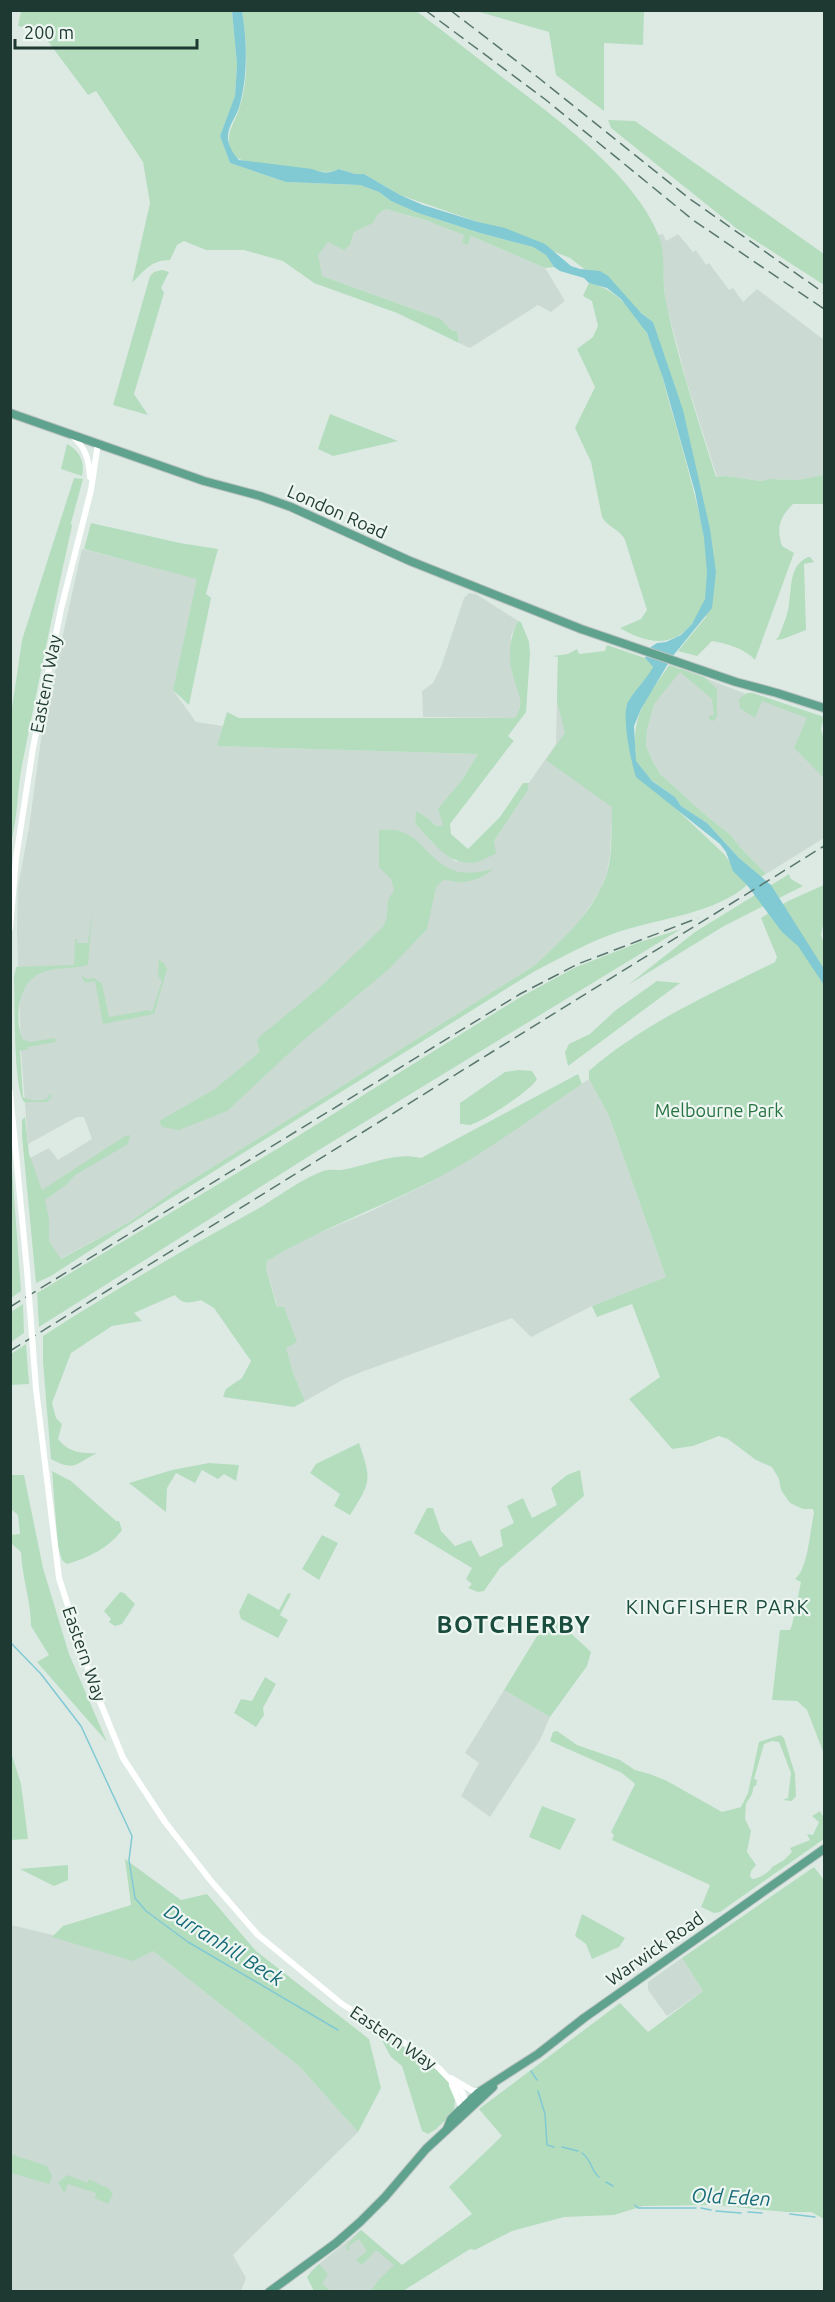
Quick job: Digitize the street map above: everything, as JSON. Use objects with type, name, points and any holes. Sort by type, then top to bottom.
[{"type":"main road","name":"London Road","points":[[10,413],[204,481],[291,507],[458,581],[581,628],[736,682],[825,708]]},
{"type":"main road","name":"Warwick Road","points":[[269,2292],[336,2243],[360,2222],[447,2129],[451,2119],[466,2107],[655,1967],[825,1849]]},
{"type":"main road","name":"Warwick Road","points":[[466,2107],[479,2091],[504,2077]]},
{"type":"street","points":[[65,432],[76,440],[87,456],[91,490]]},
{"type":"street","name":"Eastern Way","points":[[10,928],[16,858],[33,748],[61,609],[91,490],[98,443]]},
{"type":"street","name":"Eastern Way","points":[[10,1092],[36,1389],[59,1578],[94,1687],[123,1758],[165,1822],[211,1881],[258,1935],[342,2004],[429,2058],[445,2074],[466,2107]]},
{"type":"street","name":"Eastern Way","points":[[445,2074],[473,2091],[479,2091]]},
{"type":"shaded area","points":[[386,209],[451,228],[465,235],[463,243],[468,245],[471,236],[545,268],[565,301],[551,312],[538,305],[470,348],[459,343],[457,331],[451,330],[441,319],[322,276],[317,255],[328,242],[350,245],[354,232],[372,223],[378,214]]},
{"type":"shaded area","points":[[663,234],[666,241],[678,234],[693,252],[696,250],[706,265],[709,263],[729,290],[733,288],[743,302],[757,289],[824,340],[824,475],[798,480],[761,481],[726,476],[717,477],[687,383],[665,300],[662,249],[658,235]]},
{"type":"shaded area","points":[[82,549],[198,578],[173,690],[196,722],[223,726],[217,746],[478,754],[462,780],[443,825],[436,826],[416,812],[415,823],[432,843],[456,862],[494,841],[556,744],[558,656],[625,666],[617,725],[607,872],[600,891],[581,919],[565,937],[535,965],[174,1191],[131,1221],[60,1259],[49,1241],[49,1219],[30,1158],[49,1148],[58,1160],[92,1139],[84,1117],[77,1117],[28,1144],[21,1051],[17,931],[18,887],[29,828],[43,725]]},
{"type":"shaded area","points":[[469,593],[476,594],[518,621],[511,636],[512,674],[521,695],[519,713],[515,718],[423,717],[422,691],[433,683],[441,667],[464,598]]},
{"type":"shaded area","points":[[682,669],[808,718],[794,748],[824,776],[824,838],[766,874],[731,835],[660,774],[646,746],[647,730],[654,703]]},
{"type":"shaded area","points":[[589,1079],[609,1116],[666,1277],[592,1306],[531,1337],[512,1318],[344,1379],[305,1401],[293,1373],[282,1337],[276,1301],[266,1269],[267,1261],[303,1240],[429,1183],[484,1150]]},
{"type":"shaded area","points":[[504,1690],[550,1717],[540,1740],[490,1817],[461,1796],[479,1763],[465,1753]]},
{"type":"shaded area","points":[[11,1925],[78,1941],[153,1951],[300,2067],[358,2132],[233,2255],[246,2278],[241,2291],[11,2292]]},
{"type":"shaded area","points":[[682,1958],[703,1991],[667,2016],[648,1990],[648,1982]]},
{"type":"shaded area","points":[[361,2230],[402,2265],[374,2291],[314,2291],[307,2277],[312,2270]]},
{"type":"green space","points":[[415,10],[568,128],[611,168],[646,211],[661,242],[665,294],[676,346],[716,477],[726,476],[761,481],[798,480],[824,475],[824,504],[793,504],[780,523],[779,533],[782,546],[794,553],[755,660],[730,645],[712,641],[697,656],[678,651],[706,617],[716,572],[653,322],[570,258],[400,195],[364,174],[355,174],[340,169],[319,172],[255,163],[241,160],[233,154],[229,136],[243,95],[246,71],[242,11]]},
{"type":"green space","points":[[21,11],[232,11],[237,65],[235,97],[220,136],[230,163],[286,182],[360,185],[379,192],[391,201],[418,213],[533,247],[546,255],[554,267],[545,268],[471,236],[468,245],[462,243],[464,235],[428,221],[386,209],[378,214],[373,223],[354,232],[350,245],[344,250],[328,242],[318,255],[322,276],[441,319],[451,330],[457,331],[459,343],[397,313],[314,283],[283,261],[244,250],[206,250],[184,241],[177,245],[170,260],[153,264],[132,283],[150,203],[143,162],[96,91],[88,95],[41,32],[18,26]]},
{"type":"green space","points":[[476,11],[644,11],[643,45],[604,43],[604,111],[556,75],[549,32]]},
{"type":"green space","points":[[608,120],[635,121],[824,254],[824,285],[736,228],[611,128]]},
{"type":"green space","points":[[162,270],[169,272],[161,288],[164,293],[134,394],[148,415],[113,405],[150,276]]},
{"type":"green space","points":[[589,283],[607,289],[622,301],[636,316],[650,340],[660,366],[701,524],[707,569],[705,598],[698,615],[690,626],[669,640],[648,640],[620,628],[641,619],[647,610],[625,540],[602,517],[591,462],[575,428],[595,387],[577,349],[593,337],[598,326],[592,301],[583,296]]},
{"type":"green space","points":[[330,414],[398,441],[333,456],[318,449]]},
{"type":"green space","points":[[67,444],[80,457],[83,466],[82,476],[61,469]]},
{"type":"green space","points":[[74,478],[83,479],[71,523],[22,765],[11,842],[11,715],[22,640]]},
{"type":"green space","points":[[91,523],[218,549],[206,594],[211,598],[189,705],[173,690],[197,579],[84,549]]},
{"type":"green space","points":[[808,557],[814,562],[804,564],[806,630],[776,640],[788,612],[794,571]]},
{"type":"green space","points":[[518,621],[521,622],[529,642],[526,712],[508,736],[514,741],[450,824],[451,834],[468,849],[500,817],[523,783],[529,783],[528,790],[494,841],[496,854],[482,860],[467,863],[450,857],[442,852],[415,823],[416,811],[436,826],[443,825],[438,809],[462,780],[478,754],[217,746],[227,712],[239,718],[515,718],[520,700],[512,672],[510,653],[513,633]]},
{"type":"green space","points":[[607,645],[645,658],[653,667],[629,712],[636,757],[638,718],[647,698],[669,665],[704,677],[717,689],[717,716],[714,721],[709,719],[709,716],[714,715],[712,699],[680,672],[654,704],[647,730],[646,746],[660,774],[731,835],[766,874],[761,877],[739,858],[707,823],[681,806],[675,797],[647,777],[653,787],[724,854],[747,885],[734,895],[703,909],[607,936],[535,971],[160,1205],[51,1276],[36,1283],[22,1136],[22,1120],[25,1117],[29,1154],[42,1190],[125,1136],[130,1135],[128,1144],[75,1175],[45,1200],[49,1219],[49,1241],[61,1259],[131,1221],[174,1191],[535,965],[577,924],[595,900],[607,873],[611,849],[612,807],[546,760],[565,733],[557,701],[558,657],[553,656],[568,654],[577,649],[579,654],[605,651]]},
{"type":"green space","points":[[747,693],[824,717],[821,729],[824,740],[824,776],[794,748],[807,718],[762,701],[755,718],[740,708],[739,699]]},
{"type":"green space","points":[[379,830],[396,830],[409,835],[433,857],[456,871],[472,873],[493,869],[470,881],[443,880],[436,887],[427,929],[389,969],[300,1043],[227,1111],[179,1130],[162,1127],[159,1121],[215,1089],[255,1056],[260,1051],[257,1042],[259,1037],[319,988],[383,927],[387,917],[388,900],[394,890],[391,879],[379,867]]},
{"type":"green space","points":[[789,874],[791,879],[803,886],[724,926],[628,985],[695,932]]},
{"type":"green space","name":"Melbourne Park","points":[[824,885],[824,920],[821,935],[824,943],[824,1754],[807,1710],[797,1701],[772,1700],[780,1630],[790,1630],[792,1625],[801,1582],[795,1579],[806,1558],[813,1509],[803,1509],[790,1503],[781,1490],[779,1479],[772,1467],[756,1460],[728,1439],[719,1436],[693,1446],[672,1449],[629,1399],[660,1377],[632,1304],[597,1317],[592,1306],[666,1277],[609,1116],[589,1079],[589,1071],[632,1038],[655,1024],[775,962],[777,957],[761,918],[788,901]]},
{"type":"green space","points":[[92,912],[88,965],[51,970],[37,975],[29,982],[20,999],[18,1019],[22,1039],[30,1042],[55,1038],[56,1042],[28,1047],[20,1051],[23,1097],[38,1100],[47,1099],[50,1094],[52,1096],[47,1102],[24,1102],[20,1093],[16,1062],[14,977],[16,967],[74,965],[75,940],[77,939],[77,943],[88,943]]},
{"type":"green space","points":[[681,929],[314,1153],[39,1327],[37,1293],[282,1146],[517,999],[574,968],[640,942]]},
{"type":"green space","points":[[159,960],[167,969],[154,1014],[103,1024],[95,981],[85,983],[81,975],[87,979],[94,978],[102,984],[109,1017],[149,1010],[152,1012],[162,981],[158,976]]},
{"type":"green space","points":[[657,981],[680,983],[568,1066],[565,1052],[569,1044],[590,1034],[616,1010]]},
{"type":"green space","points":[[532,1071],[537,1079],[517,1098],[485,1118],[470,1125],[460,1124],[460,1103],[505,1072]]},
{"type":"green space","points":[[578,1074],[582,1084],[468,1161],[428,1183],[326,1230],[267,1261],[266,1269],[277,1307],[284,1307],[297,1342],[286,1348],[293,1373],[305,1401],[294,1407],[223,1397],[226,1389],[242,1378],[251,1361],[214,1308],[201,1300],[184,1302],[175,1295],[134,1313],[142,1321],[112,1326],[71,1353],[52,1403],[56,1418],[62,1424],[58,1439],[66,1447],[76,1451],[97,1453],[70,1466],[51,1459],[43,1336],[146,1272],[313,1175],[325,1170],[341,1170],[400,1156],[421,1158]]},
{"type":"green space","points":[[10,1141],[21,1291],[11,1298],[10,1298]]},
{"type":"green space","points":[[23,1304],[24,1333],[11,1342],[11,1312]]},
{"type":"green space","points":[[26,1344],[29,1384],[11,1385],[11,1354]]},
{"type":"green space","points":[[359,1443],[366,1466],[367,1481],[366,1488],[350,1515],[334,1506],[340,1494],[310,1473],[316,1464]]},
{"type":"green space","points":[[209,1463],[239,1465],[236,1481],[224,1474],[218,1479],[202,1470],[195,1483],[176,1473],[167,1488],[166,1512],[129,1483],[172,1470]]},
{"type":"green space","points":[[580,1470],[584,1496],[500,1568],[484,1591],[478,1592],[468,1588],[472,1584],[466,1579],[472,1568],[414,1533],[427,1508],[433,1508],[441,1531],[455,1546],[471,1540],[480,1557],[503,1546],[500,1530],[514,1523],[507,1506],[523,1498],[532,1518],[557,1505],[551,1488],[567,1475]]},
{"type":"green space","points":[[52,1471],[71,1481],[116,1521],[119,1521],[122,1530],[98,1552],[67,1564],[62,1560],[58,1547]]},
{"type":"green space","points":[[11,1475],[24,1475],[43,1568],[69,1654],[107,1742],[37,1662],[49,1655],[31,1626],[21,1552],[11,1543],[11,1535],[20,1534],[18,1515],[11,1509]]},
{"type":"green space","points":[[322,1535],[338,1543],[319,1580],[302,1569]]},
{"type":"green space","points":[[120,1592],[135,1604],[122,1624],[115,1626],[109,1622],[111,1619],[104,1611]]},
{"type":"green space","points":[[248,1593],[279,1610],[288,1593],[291,1594],[280,1615],[288,1620],[278,1638],[241,1619],[239,1612]]},
{"type":"green space","points":[[551,1619],[561,1624],[591,1652],[587,1666],[550,1717],[504,1690],[545,1623]]},
{"type":"green space","points":[[265,1677],[276,1684],[263,1708],[264,1715],[256,1727],[234,1713],[241,1699],[252,1701]]},
{"type":"green space","points":[[557,1731],[577,1745],[620,1760],[635,1770],[667,1781],[722,1812],[741,1807],[748,1793],[759,1742],[780,1735],[784,1738],[795,1774],[796,1796],[792,1801],[783,1800],[788,1798],[791,1773],[779,1742],[772,1741],[764,1744],[754,1779],[757,1780],[756,1786],[746,1804],[745,1819],[751,1831],[747,1852],[756,1865],[750,1877],[753,1879],[764,1875],[792,1852],[790,1848],[810,1840],[807,1834],[813,1835],[819,1822],[812,1816],[820,1811],[824,1818],[824,1839],[720,1912],[714,1913],[701,1907],[710,1885],[612,1840],[614,1835],[611,1832],[635,1784],[622,1773],[550,1741],[553,1732]]},
{"type":"green space","points":[[11,1752],[21,1784],[28,1839],[11,1840]]},
{"type":"green space","points":[[542,1806],[576,1819],[560,1850],[529,1837]]},
{"type":"green space","points":[[125,1859],[181,1900],[207,1894],[256,1951],[369,2039],[381,2088],[358,2132],[300,2067],[153,1951],[133,1961],[52,1937],[63,1926],[131,1905]]},
{"type":"green space","points":[[68,1865],[68,1880],[54,1886],[20,1869]]},
{"type":"green space","points":[[814,1867],[824,1880],[824,2219],[811,2212],[714,2205],[643,2206],[614,2215],[564,2217],[512,2231],[475,2250],[470,2249],[403,2291],[371,2291],[394,2265],[376,2250],[362,2265],[356,2260],[367,2251],[359,2239],[348,2246],[350,2249],[348,2251],[346,2246],[361,2230],[402,2265],[472,2214],[449,2187],[502,2136],[479,2109],[620,2003],[648,2032],[703,1991],[682,1958]]},
{"type":"green space","points":[[582,1914],[625,1938],[619,1947],[592,1959],[586,1944],[575,1936]]},
{"type":"green space","points":[[377,2031],[421,2058],[450,2084],[455,2096],[454,2112],[428,2134],[422,2131],[402,2066],[391,2057]]},
{"type":"green space","points":[[10,2154],[47,2166],[52,2176],[49,2184],[11,2173]]},
{"type":"green space","points":[[68,2175],[87,2183],[89,2179],[109,2189],[113,2194],[108,2204],[95,2198],[96,2193],[68,2184],[65,2192],[63,2191],[58,2182]]},
{"type":"green space","points":[[319,2264],[328,2274],[322,2284],[331,2291],[314,2291],[307,2277]]},
{"type":"water","points":[[232,11],[242,11],[246,46],[243,93],[228,135],[231,149],[239,160],[322,172],[339,169],[364,174],[400,195],[423,205],[505,228],[545,244],[571,266],[600,271],[608,276],[641,313],[653,322],[683,410],[710,529],[716,572],[712,608],[672,657],[641,709],[634,726],[636,761],[652,781],[675,797],[681,806],[707,823],[739,858],[771,885],[824,969],[824,985],[798,946],[782,932],[747,885],[733,871],[726,852],[720,844],[636,777],[634,770],[626,728],[628,702],[653,667],[645,658],[651,647],[681,635],[692,624],[705,599],[707,572],[704,538],[695,492],[663,378],[647,333],[621,299],[607,288],[560,271],[554,267],[546,255],[533,247],[418,213],[391,201],[379,192],[360,185],[286,182],[230,163],[220,136],[235,96],[237,65]]},
{"type":"waterway","name":"Durranhill Beck","points":[[10,1642],[41,1674],[81,1726],[132,1836],[129,1860],[135,1898],[146,1911],[188,1942],[338,2030]]},
{"type":"waterway","points":[[531,2071],[537,2080]]},
{"type":"waterway","points":[[538,2091],[545,2114],[547,2145],[554,2147]]},
{"type":"waterway","points":[[562,2147],[578,2151]]},
{"type":"waterway","points":[[582,2153],[599,2177]]},
{"type":"waterway","points":[[606,2182],[613,2186]]},
{"type":"waterway","name":"Old Eden","points":[[635,2205],[638,2208],[696,2208]]},
{"type":"waterway","name":"Old Eden","points":[[701,2208],[711,2210]]},
{"type":"waterway","name":"Old Eden","points":[[716,2211],[741,2213]]},
{"type":"waterway","name":"Old Eden","points":[[748,2212],[762,2213]]},
{"type":"waterway","name":"Old Eden","points":[[790,2214],[815,2217]]},
{"type":"railway","points":[[425,10],[546,100],[693,220],[824,309]]},
{"type":"railway","points":[[450,10],[690,199],[824,293]]},
{"type":"railway","points":[[10,1351],[824,846]]},
{"type":"railway","points":[[10,1307],[520,994],[578,964],[698,918]]},
{"type":"district","name":"KINGFISHER PARK","points":[[718,1607]]},
{"type":"district","name":"BOTCHERBY","points":[[514,1625]]}]
